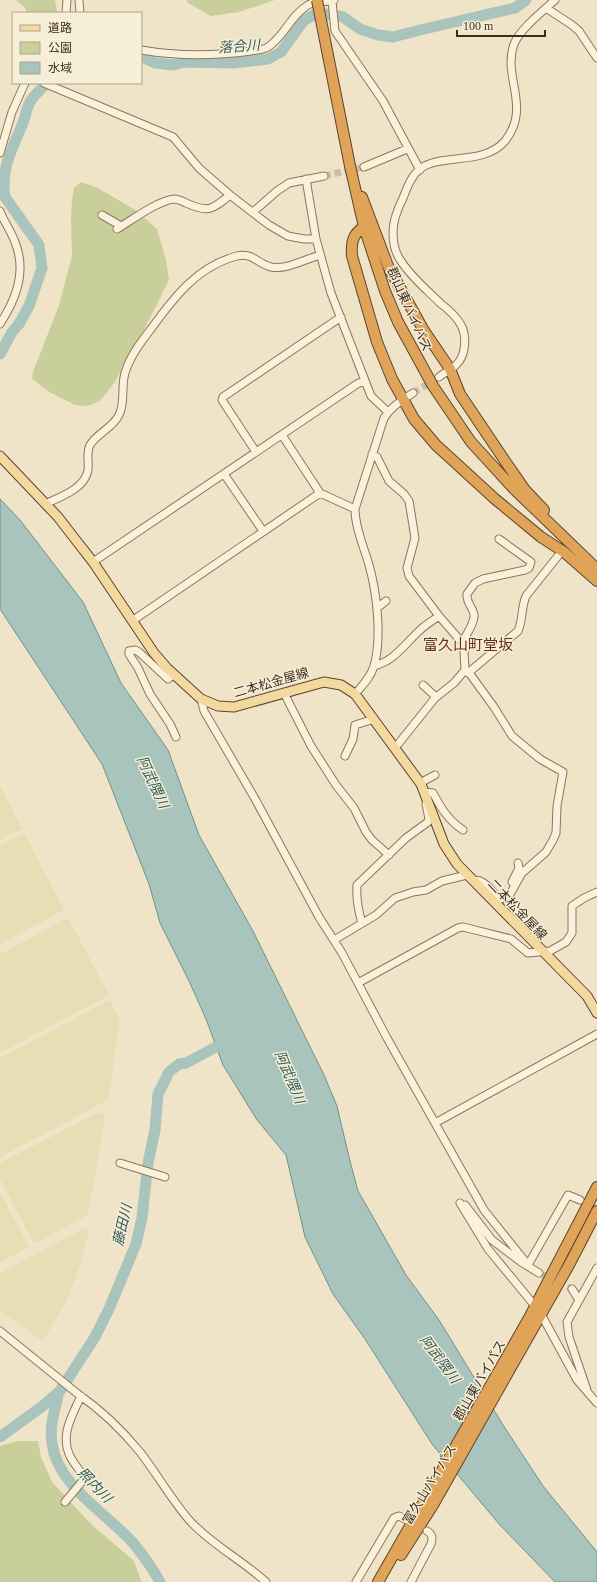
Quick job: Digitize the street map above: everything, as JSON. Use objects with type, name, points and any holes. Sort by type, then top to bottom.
[{"type":"highway","name":"郡山東バイパス","points":[[317,0],[355,191],[364,227],[378,272],[393,310],[414,354],[433,386],[471,442],[515,490],[597,569]]},
{"type":"highway","points":[[351,170],[388,266],[423,329],[450,369],[460,394],[525,490],[550,517],[597,562]]},
{"type":"highway","points":[[364,227],[353,237],[351,244],[352,256],[377,342],[392,379],[414,419],[436,445],[518,519],[564,552],[597,581]]},
{"type":"highway","name":"郡山東バイパス","points":[[538,1310],[597,1187]]},
{"type":"highway","name":"郡山東バイパス","points":[[378,1582],[435,1492],[529,1318],[538,1310],[597,1211]]},
{"type":"highway","name":"富久山バイパス","points":[[383,1582],[533,1329],[538,1310]]},
{"type":"main road","name":"二本松金屋線","points":[[0,456],[45,504],[93,562],[154,653],[173,675],[201,699],[218,706],[234,707],[324,682],[341,685],[355,694],[420,783],[444,844],[457,864],[587,996],[597,1013]]},
{"type":"street","points":[[66,0],[66,12]]},
{"type":"street","points":[[79,0],[80,12]]},
{"type":"street","points":[[142,50],[156,53],[186,54],[239,52],[266,48],[276,40],[290,21],[308,4],[323,0],[333,0],[332,9],[335,31],[383,100],[407,149],[420,170]]},
{"type":"street","points":[[439,377],[456,365],[463,354],[464,340],[461,325],[448,310],[406,269],[397,256],[394,246],[393,233],[396,216],[407,186],[420,170],[434,163],[489,152],[501,145],[506,140],[516,119],[518,106],[512,67],[514,45],[520,34],[555,0]]},
{"type":"street","points":[[546,8],[579,31],[597,58]]},
{"type":"street","points":[[0,152],[12,112],[25,84]]},
{"type":"street","points":[[46,84],[173,137],[200,168],[230,195],[269,224],[288,236],[316,240]]},
{"type":"street","points":[[364,167],[407,149]]},
{"type":"street","points":[[253,212],[265,200],[289,183],[324,176]]},
{"type":"street","points":[[306,179],[316,240],[331,293],[364,381],[373,399],[388,412]]},
{"type":"street","points":[[102,215],[119,228],[149,210],[174,199],[197,208],[207,209],[217,206],[230,195]]},
{"type":"street","points":[[0,211],[15,242],[21,270],[20,280],[14,299],[0,324]]},
{"type":"street","points":[[45,504],[72,491],[86,476],[88,469],[88,450],[92,442],[110,427],[121,413],[125,372],[131,357],[167,306],[197,276],[213,265],[245,254],[256,258],[270,267],[278,267],[320,254]]},
{"type":"street","points":[[256,452],[227,410],[222,400],[223,397],[341,317]]},
{"type":"street","points":[[93,562],[357,384],[364,381]]},
{"type":"street","points":[[355,694],[367,679],[374,666],[377,631],[376,608],[371,574],[356,521],[356,509],[381,426],[388,412],[413,393]]},
{"type":"street","points":[[282,435],[320,493],[356,509]]},
{"type":"street","points":[[372,454],[377,456],[389,481],[404,494],[409,501],[415,538],[407,573],[439,616],[459,639],[463,641]]},
{"type":"street","points":[[224,474],[263,531]]},
{"type":"street","points":[[132,621],[320,493]]},
{"type":"street","points":[[334,940],[376,915],[395,898],[413,892],[426,890],[442,881],[470,878],[482,882],[501,899],[509,896],[522,873],[546,852],[556,833],[557,806],[563,772],[544,762],[512,736],[494,707],[466,672],[463,641],[472,626],[474,617],[473,610],[468,603],[467,594],[475,583],[483,578],[526,570],[531,562],[499,539]]},
{"type":"street","points":[[395,748],[436,697],[518,631],[521,624],[523,603],[526,596],[558,556]]},
{"type":"street","points":[[376,608],[386,601]]},
{"type":"street","points":[[374,666],[392,658],[419,631],[439,616]]},
{"type":"street","points":[[173,675],[168,679],[139,652],[135,650],[129,651],[129,654],[138,668],[150,694],[170,724],[176,737]]},
{"type":"street","points":[[423,685],[436,697]]},
{"type":"street","points":[[284,693],[311,746],[336,785],[354,808],[366,832],[372,840],[389,854]]},
{"type":"street","points":[[201,699],[204,710],[254,797],[319,917],[342,953],[434,1123],[484,1210],[528,1265]]},
{"type":"street","points":[[345,756],[353,739],[355,725],[374,719]]},
{"type":"street","points":[[420,783],[435,775]]},
{"type":"street","points":[[362,923],[358,909],[356,894],[357,886],[406,838],[428,822],[429,819],[426,806],[426,796],[433,793],[441,810],[453,823],[463,830]]},
{"type":"street","points":[[512,891],[513,880],[518,868],[518,863]]},
{"type":"street","points":[[358,983],[458,928],[463,927],[511,939],[528,953],[543,953],[550,951],[570,938],[572,933],[572,906],[597,892]]},
{"type":"street","points":[[434,1123],[597,1034]]},
{"type":"street","points":[[122,1164],[164,1177]]},
{"type":"street","points":[[528,1265],[568,1195],[580,1200]]},
{"type":"street","points":[[539,1273],[521,1262],[492,1240],[464,1204],[460,1203],[488,1249],[538,1310],[577,1380],[597,1403]]},
{"type":"street","points":[[588,1393],[569,1337],[567,1322],[597,1268]]},
{"type":"street","points":[[572,1289],[579,1300]]},
{"type":"street","points":[[0,1332],[116,1424],[140,1452],[162,1484],[191,1521],[212,1541],[253,1570],[266,1582]]},
{"type":"street","points":[[65,1502],[85,1478],[71,1457],[66,1434],[67,1426],[79,1395]]},
{"type":"street","points":[[356,1582],[394,1518],[399,1516],[407,1520]]},
{"type":"street","points":[[411,1582],[431,1544],[432,1538],[430,1533],[427,1531]]},
{"type":"shaded area","points":[[0,786],[22,829],[0,840]]},
{"type":"shaded area","points":[[24,833],[64,910],[0,944],[0,845]]},
{"type":"shaded area","points":[[68,918],[109,995],[0,1053],[0,954]]},
{"type":"shaded area","points":[[110,1000],[120,1021],[108,1100],[0,1157],[0,1058]]},
{"type":"shaded area","points":[[100,1112],[105,1116],[88,1215],[34,1244],[0,1179],[0,1163]]},
{"type":"shaded area","points":[[0,1192],[29,1247],[0,1262]]},
{"type":"shaded area","points":[[85,1228],[89,1230],[80,1266],[68,1298],[43,1341],[0,1311],[0,1273]]},
{"type":"green space","points":[[16,0],[55,0],[57,12],[27,12],[25,8]]},
{"type":"green space","points":[[187,0],[275,0],[239,12],[211,16],[188,3]]},
{"type":"green space","points":[[81,182],[98,188],[137,211],[157,229],[166,260],[169,280],[136,346],[114,383],[100,401],[88,406],[75,405],[51,393],[32,379],[33,372],[59,305],[72,256],[72,200],[74,188]]},
{"type":"green space","points":[[17,1441],[38,1441],[41,1457],[52,1482],[92,1525],[134,1561],[142,1582],[0,1582],[0,1446]]},
{"type":"water","name":"阿武隈川","points":[[0,499],[20,520],[83,602],[121,683],[168,750],[199,835],[253,931],[324,1075],[337,1106],[358,1191],[406,1275],[439,1320],[503,1425],[543,1486],[597,1552],[597,1582],[555,1582],[499,1524],[432,1444],[365,1339],[333,1294],[305,1237],[286,1155],[257,1120],[223,1065],[206,1019],[160,923],[149,884],[102,764],[0,609]]},
{"type":"waterway","name":"落合川","points":[[142,57],[155,63],[174,65],[184,62],[233,63],[268,59],[281,52],[304,20],[314,15],[329,14],[343,17],[360,29],[378,35],[393,37],[515,8],[526,0]]},
{"type":"waterway","name":"落合川","points":[[0,354],[29,306],[42,268],[39,245],[5,197],[4,176],[9,157],[28,106],[33,97],[45,84]]},
{"type":"waterway","name":"藤田川","points":[[0,1437],[44,1405],[60,1391],[95,1337],[109,1309],[136,1244],[142,1218],[148,1163],[155,1130],[158,1094],[169,1072],[179,1064],[186,1063],[229,1040]]},
{"type":"waterway","name":"照内川","points":[[59,1392],[53,1418],[51,1437],[56,1458],[63,1473],[73,1486],[134,1544],[148,1562],[160,1582]]},
{"type":"tunnel","points":[[324,176],[364,167]]},
{"type":"tunnel","points":[[413,393],[439,377]]},
{"type":"tunnel","points":[[539,1273],[572,1289]]},
{"type":"district","name":"富久山町堂坂","points":[[468,645]]}]
